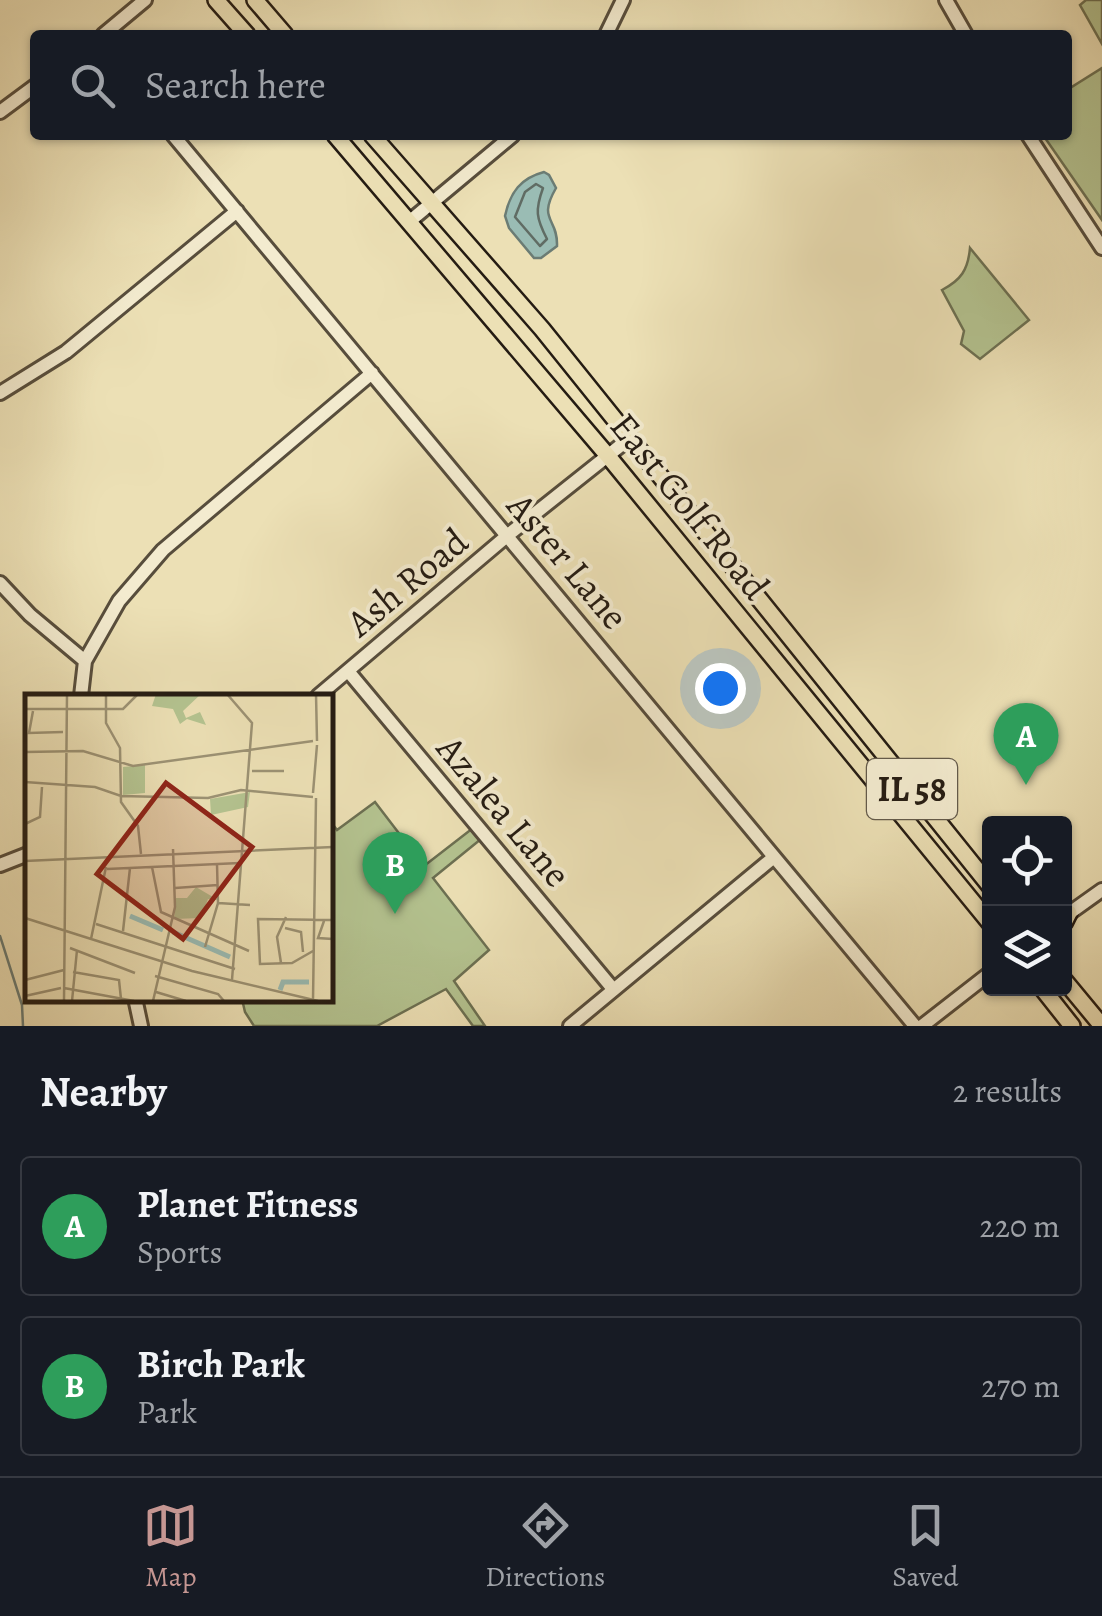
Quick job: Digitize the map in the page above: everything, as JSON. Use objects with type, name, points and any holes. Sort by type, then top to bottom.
[{"type":"main road","points":[[216,0],[243,30]]},
{"type":"main road","points":[[255,0],[281,30]]},
{"type":"main road","name":"East Golf Road","points":[[339,140],[608,456],[982,913]]},
{"type":"main road","name":"East Golf Road","points":[[376,140],[542,330],[982,876]]},
{"type":"main road","points":[[1072,990],[1102,1026]]},
{"type":"main road","points":[[1048,996],[1072,1026]]},
{"type":"street","points":[[109,30],[145,0]]},
{"type":"street","points":[[608,30],[622,0]]},
{"type":"street","points":[[946,0],[963,30]]},
{"type":"street","points":[[0,112],[30,90]]},
{"type":"street","name":"Aster Lane","points":[[177,140],[774,858],[919,1026]]},
{"type":"street","points":[[410,221],[506,140]]},
{"type":"street","points":[[1031,140],[1102,248]]},
{"type":"street","points":[[0,393],[66,352],[237,211]]},
{"type":"street","points":[[81,694],[84,661],[119,601],[164,550],[372,373]]},
{"type":"street","name":"Ash Road","points":[[320,694],[630,438]]},
{"type":"street","points":[[0,583],[30,615],[84,661]]},
{"type":"street","name":"Azalea Lane","points":[[348,671],[613,990]]},
{"type":"street","points":[[0,865],[25,855]]},
{"type":"street","points":[[570,1026],[774,858]]},
{"type":"street","points":[[1072,913],[1102,890]]},
{"type":"street","points":[[919,1026],[982,979]]},
{"type":"street","points":[[135,1001],[142,1026]]},
{"type":"green space","points":[[1086,0],[1102,0],[1102,44],[1080,5]]},
{"type":"green space","points":[[1102,68],[1102,220],[1046,140],[1072,140],[1072,87]]},
{"type":"green space","points":[[970,248],[1029,320],[980,359],[961,344],[964,331],[942,290],[962,274]]},
{"type":"green space","points":[[375,802],[424,866],[473,828],[481,839],[433,878],[489,950],[454,981],[485,1026],[473,1026],[446,989],[377,1026],[254,1026],[242,1001],[332,1001],[332,824],[337,830]]},
{"type":"water","points":[[544,172],[556,188],[548,213],[557,246],[541,258],[534,258],[509,228],[505,216],[518,187]]},
{"type":"waterway","points":[[0,936],[22,1005],[23,1026]]},
{"type":"place","name":"Planet Fitness","points":[[1026,785]]},
{"type":"place","name":"Birch Park","points":[[395,914]]}]
